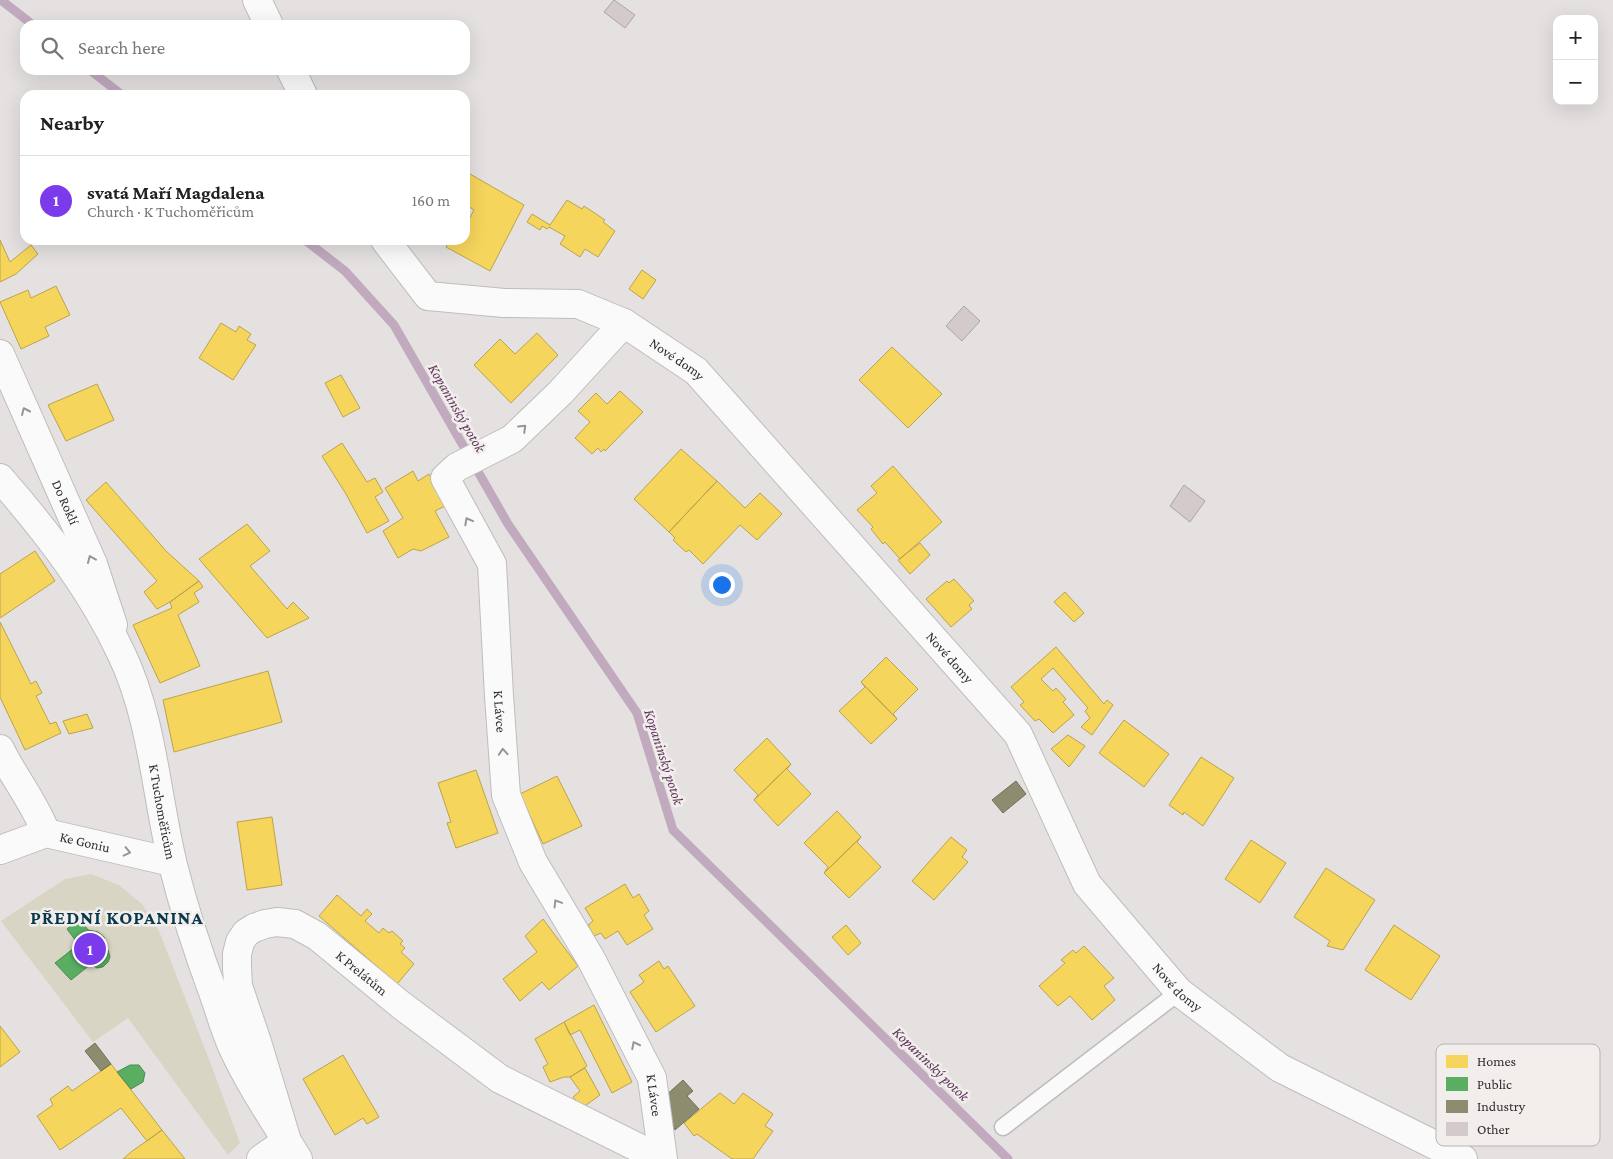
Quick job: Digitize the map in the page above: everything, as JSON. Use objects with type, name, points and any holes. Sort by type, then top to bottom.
[{"type":"street","points":[[257,0],[267,20]]},
{"type":"street","points":[[293,75],[301,90]]},
{"type":"street","name":"Nové domy","points":[[389,245],[428,296],[504,303],[578,304],[624,323],[696,371],[1018,734],[1087,884],[1179,992],[1280,1068],[1436,1146]]},
{"type":"street","name":"K Lávce","points":[[624,323],[560,393],[512,439],[457,467],[445,478],[492,564],[506,795],[533,862],[591,959],[652,1078],[662,1159]]},
{"type":"street","name":"Do Roklí","points":[[0,354],[93,564],[123,655]]},
{"type":"street","name":"K Tuchoměřicům","points":[[0,478],[55,545],[83,584],[123,655],[146,722],[172,862],[184,907],[232,1047],[248,1077],[293,1150]]},
{"type":"street","points":[[0,749],[40,816],[46,833]]},
{"type":"street","name":"Ke Goniu","points":[[0,850],[46,833],[172,862]]},
{"type":"street","name":"K Prelátům","points":[[293,1150],[240,993],[237,967],[237,954],[240,942],[246,933],[265,924],[277,922],[295,924],[318,936],[401,1005],[480,1062],[500,1079],[662,1159]]},
{"type":"street","name":"Nové domy","points":[[1437,1146],[1463,1159]]},
{"type":"street","points":[[261,1159],[293,1150]]},
{"type":"lane","points":[[1003,1127],[1179,992]]},
{"type":"shaded area","points":[[91,874],[119,885],[142,904],[159,931],[240,1143],[228,1155],[128,1018],[93,1042],[1,921],[65,879]],"holes":[[[79,918],[88,930],[97,932],[104,938],[109,952],[106,965],[103,968],[98,968],[91,964],[71,980],[56,963],[74,948],[76,941],[67,929]]]},
{"type":"building: Homes","points":[[470,174],[524,205],[490,271],[446,247],[447,245],[470,245],[470,218],[474,210],[470,207]]},
{"type":"building: Homes","points":[[567,200],[582,209],[584,206],[605,220],[603,222],[615,231],[598,257],[585,249],[580,257],[560,244],[565,236],[549,227],[547,229],[542,226],[540,230],[527,222],[532,214],[550,225]]},
{"type":"building: Homes","points":[[0,240],[10,262],[31,245],[38,254],[16,274],[0,282]]},
{"type":"building: Homes","points":[[642,270],[656,280],[643,299],[629,289]]},
{"type":"building: Homes","points":[[56,286],[70,315],[45,327],[49,336],[21,349],[0,302],[28,290],[31,298]]},
{"type":"building: Homes","points":[[221,323],[236,332],[239,326],[251,334],[247,340],[256,345],[233,380],[199,358]]},
{"type":"building: Homes","points":[[537,333],[558,355],[511,403],[474,365],[500,339],[515,354]]},
{"type":"building: Homes","points":[[892,347],[942,394],[908,428],[859,380]]},
{"type":"building: Homes","points":[[341,375],[360,408],[343,417],[325,383]]},
{"type":"building: Homes","points":[[97,384],[114,420],[66,441],[48,405]]},
{"type":"building: Homes","points":[[620,391],[643,412],[605,451],[604,449],[601,452],[598,448],[592,454],[575,438],[590,422],[578,411],[596,393],[607,404]]},
{"type":"building: Homes","points":[[342,443],[367,482],[375,478],[383,492],[375,497],[389,521],[367,533],[346,494],[322,456]]},
{"type":"building: Homes","points":[[681,449],[717,481],[669,532],[634,499]]},
{"type":"building: Homes","points":[[893,466],[942,522],[900,559],[885,542],[883,544],[871,529],[873,527],[857,510],[877,493],[871,486]]},
{"type":"building: Homes","points":[[413,471],[418,481],[429,474],[445,506],[435,511],[449,537],[421,551],[413,549],[398,558],[383,531],[403,518],[385,488]]},
{"type":"building: Homes","points":[[717,481],[745,508],[760,493],[782,514],[757,540],[740,525],[703,564],[689,550],[686,552],[673,540],[675,538],[669,532]]},
{"type":"building: Homes","points":[[106,482],[166,551],[199,581],[157,609],[144,592],[157,581],[86,500]]},
{"type":"building: Homes","points":[[247,524],[270,551],[250,566],[287,609],[293,602],[309,618],[267,638],[199,559]]},
{"type":"building: Homes","points":[[920,543],[930,555],[910,574],[898,560]]},
{"type":"building: Homes","points":[[35,551],[55,581],[0,618],[0,574]]},
{"type":"building: Homes","points":[[954,579],[974,601],[969,605],[972,609],[951,627],[926,599],[947,581],[949,583]]},
{"type":"building: Homes","points":[[199,581],[203,587],[194,593],[199,602],[178,615],[200,666],[160,683],[133,625],[172,608],[170,602]]},
{"type":"building: Homes","points":[[1065,592],[1084,613],[1074,622],[1054,602]]},
{"type":"building: Homes","points":[[0,622],[31,684],[36,681],[42,693],[36,696],[50,724],[56,722],[61,733],[25,750],[0,697]]},
{"type":"building: Homes","points":[[1056,647],[1104,704],[1107,700],[1113,705],[1092,735],[1081,727],[1090,718],[1085,711],[1088,708],[1053,668],[1041,679],[1053,691],[1056,688],[1066,699],[1063,702],[1074,715],[1053,733],[1039,719],[1035,721],[1020,705],[1024,702],[1011,687]]},
{"type":"building: Homes","points":[[886,657],[918,689],[893,714],[897,719],[861,682]]},
{"type":"building: Homes","points":[[268,671],[282,722],[174,752],[163,700]]},
{"type":"building: Homes","points":[[861,682],[897,719],[871,744],[839,711],[865,687]]},
{"type":"building: Homes","points":[[87,714],[93,728],[69,734],[63,721]]},
{"type":"building: Homes","points":[[1124,720],[1169,754],[1144,787],[1099,753]]},
{"type":"building: Homes","points":[[1068,735],[1085,746],[1069,767],[1051,749]]},
{"type":"building: Homes","points":[[767,738],[791,764],[754,800],[758,795],[734,770]]},
{"type":"building: Homes","points":[[1201,757],[1234,778],[1203,826],[1184,812],[1183,815],[1169,805]]},
{"type":"building: Homes","points":[[791,764],[787,769],[811,794],[778,826],[754,800]]},
{"type":"building: Homes","points":[[476,770],[498,833],[456,848],[447,823],[451,822],[438,783]]},
{"type":"building: Homes","points":[[557,776],[582,826],[543,844],[520,794]]},
{"type":"building: Homes","points":[[837,811],[861,837],[824,873],[828,867],[804,843]]},
{"type":"building: Homes","points":[[272,817],[282,885],[247,890],[237,822]]},
{"type":"building: Homes","points":[[861,837],[857,842],[881,867],[849,898],[824,873]]},
{"type":"building: Homes","points":[[951,837],[967,850],[962,857],[968,862],[934,900],[912,881]]},
{"type":"building: Homes","points":[[1251,840],[1286,863],[1260,903],[1225,879]]},
{"type":"building: Homes","points":[[1326,868],[1375,900],[1343,950],[1327,946],[1330,941],[1294,917]]},
{"type":"building: Homes","points":[[625,884],[633,898],[639,894],[649,911],[644,915],[653,929],[627,945],[618,931],[605,939],[601,933],[594,936],[588,925],[593,921],[585,908]]},
{"type":"building: Homes","points":[[337,895],[361,916],[367,909],[372,914],[365,921],[379,933],[383,928],[389,933],[392,931],[403,941],[400,944],[405,948],[401,952],[414,964],[397,984],[319,916]]},
{"type":"building: Homes","points":[[543,919],[578,966],[549,990],[542,982],[520,1001],[503,979],[537,952],[525,936]]},
{"type":"building: Homes","points":[[846,925],[861,943],[848,955],[832,937]]},
{"type":"building: Homes","points":[[1394,925],[1440,956],[1411,1000],[1365,970]]},
{"type":"building: Homes","points":[[1084,946],[1114,978],[1104,986],[1115,1000],[1092,1020],[1070,996],[1058,1006],[1039,986],[1065,963],[1061,960],[1073,950],[1076,953]]},
{"type":"building: Homes","points":[[659,961],[664,969],[668,966],[695,1006],[656,1032],[630,992],[644,982],[639,975]]},
{"type":"building: Homes","points":[[594,1005],[632,1082],[612,1093],[580,1030],[570,1035],[564,1022]]},
{"type":"building: Homes","points":[[564,1022],[587,1066],[570,1077],[550,1082],[543,1067],[548,1064],[535,1039]]},
{"type":"building: Homes","points":[[0,1026],[20,1052],[0,1067]]},
{"type":"building: Homes","points":[[343,1055],[379,1117],[367,1124],[363,1118],[335,1135],[303,1079]]},
{"type":"building: Homes","points":[[111,1064],[162,1130],[147,1141],[121,1108],[60,1150],[37,1116],[53,1105],[50,1099],[68,1086],[72,1091]]},
{"type":"building: Homes","points":[[585,1068],[600,1095],[582,1108],[573,1097],[580,1091],[570,1077]]},
{"type":"building: Homes","points":[[720,1093],[734,1104],[743,1093],[773,1114],[765,1126],[773,1131],[753,1159],[732,1159],[697,1134],[694,1136],[684,1123]]},
{"type":"building: Homes","points":[[162,1130],[185,1159],[123,1159],[131,1152]]},
{"type":"building: Public","points":[[79,918],[88,930],[98,932],[104,937],[110,957],[103,967],[97,968],[91,964],[71,980],[55,963],[74,948],[76,941],[67,929]]},
{"type":"building: Public","points":[[130,1065],[139,1065],[145,1073],[143,1082],[131,1089],[117,1072]]},
{"type":"building: Industry","points":[[1016,781],[1026,794],[1003,813],[992,800]]},
{"type":"building: Industry","points":[[95,1043],[111,1064],[101,1071],[85,1051]]},
{"type":"building: Industry","points":[[683,1080],[693,1091],[687,1096],[699,1109],[675,1130],[663,1098]]},
{"type":"building: Other","points":[[614,0],[635,15],[625,28],[604,12]]},
{"type":"building: Other","points":[[964,306],[980,321],[962,341],[946,326]]},
{"type":"building: Other","points":[[1184,485],[1205,501],[1190,522],[1170,506]]},
{"type":"waterway","name":"Kopaninský potok","points":[[1,0],[27,20]]},
{"type":"waterway","name":"Kopaninský potok","points":[[96,75],[116,90]]},
{"type":"waterway","name":"Kopaninský potok","points":[[311,245],[345,271],[394,325],[508,524],[637,713],[673,830],[1008,1159]]},
{"type":"place","name":"svatá Maří Magdalena","points":[[90,949]]},
{"type":"district","name":"PŘEDNÍ KOPANINA","points":[[117,917]]}]
